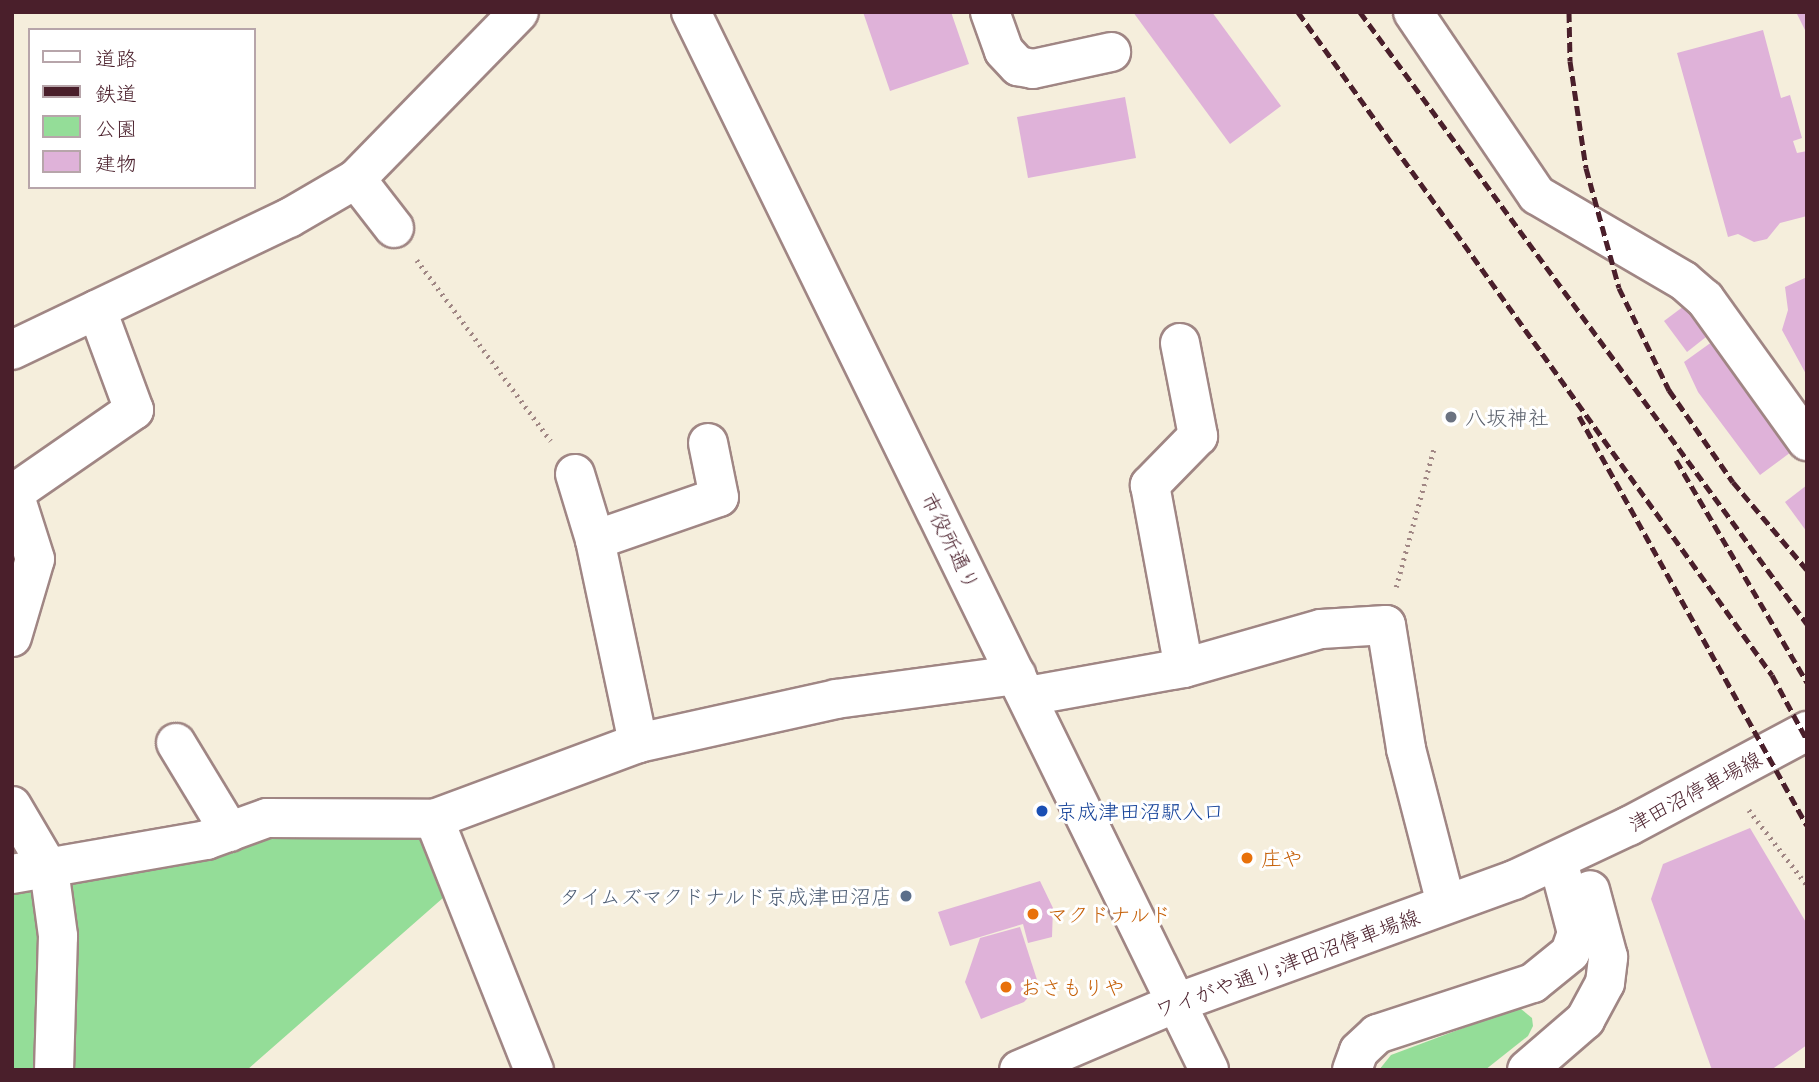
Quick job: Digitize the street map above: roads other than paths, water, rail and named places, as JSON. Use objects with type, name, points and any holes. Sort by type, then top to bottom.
[{"type":"street","points":[[12,349],[289,218],[356,178],[519,12]]},
{"type":"street","name":"市役所通り","points":[[691,12],[1022,686],[1091,835],[1209,1070]]},
{"type":"street","points":[[990,12],[1004,51],[1018,66],[1033,69],[1111,52]]},
{"type":"street","points":[[1413,12],[1537,195],[1684,281],[1705,299],[1807,441]]},
{"type":"street","points":[[356,178],[394,228]]},
{"type":"street","points":[[12,637],[35,559],[14,494],[134,410],[97,310]]},
{"type":"street","points":[[1180,343],[1198,436],[1150,485],[1184,668]]},
{"type":"street","points":[[595,540],[719,497],[708,443]]},
{"type":"street","points":[[575,474],[595,540],[638,743]]},
{"type":"street","points":[[30,872],[206,840],[267,818],[434,819],[638,743],[836,699],[1022,686],[1184,668],[1321,629],[1386,625],[1406,749],[1447,904]]},
{"type":"street","name":"津田沼停車場線","points":[[1570,855],[1807,731]]},
{"type":"street","points":[[176,743],[230,832]]},
{"type":"street","points":[[12,806],[30,872],[58,936],[54,1070]]},
{"type":"street","points":[[434,819],[534,1070]]},
{"type":"street","points":[[1352,1070],[1359,1051],[1377,1034],[1533,983],[1570,953],[1577,933],[1570,855]]},
{"type":"street","points":[[1527,1070],[1566,1037],[1597,1001],[1608,957],[1570,855]]},
{"type":"street","name":"ワイがや通り;津田沼停車場線","points":[[1018,1070],[1176,1003],[1447,904],[1570,855]]},
{"type":"street","points":[[1533,983],[1554,1002],[1566,1037]]},
{"type":"railway","points":[[1298,12],[1772,675],[1807,740]]},
{"type":"railway","points":[[1360,12],[1807,624]]},
{"type":"railway","points":[[1569,12],[1570,61],[1586,168],[1619,288],[1669,390],[1733,482],[1807,570]]},
{"type":"railway","points":[[1579,416],[1807,825]]},
{"type":"railway","points":[[1676,460],[1807,682]]},
{"type":"place","name":"八坂神社","points":[[1451,417]]},
{"type":"place","name":"京成津田沼駅入口","points":[[1042,811]]},
{"type":"place","name":"庄や","points":[[1247,858]]},
{"type":"place","name":"タイムズマクドナルド京成津田沼店","points":[[906,896]]},
{"type":"place","name":"マクドナルド","points":[[1033,914]]},
{"type":"place","name":"おさもりや","points":[[1006,987]]}]
